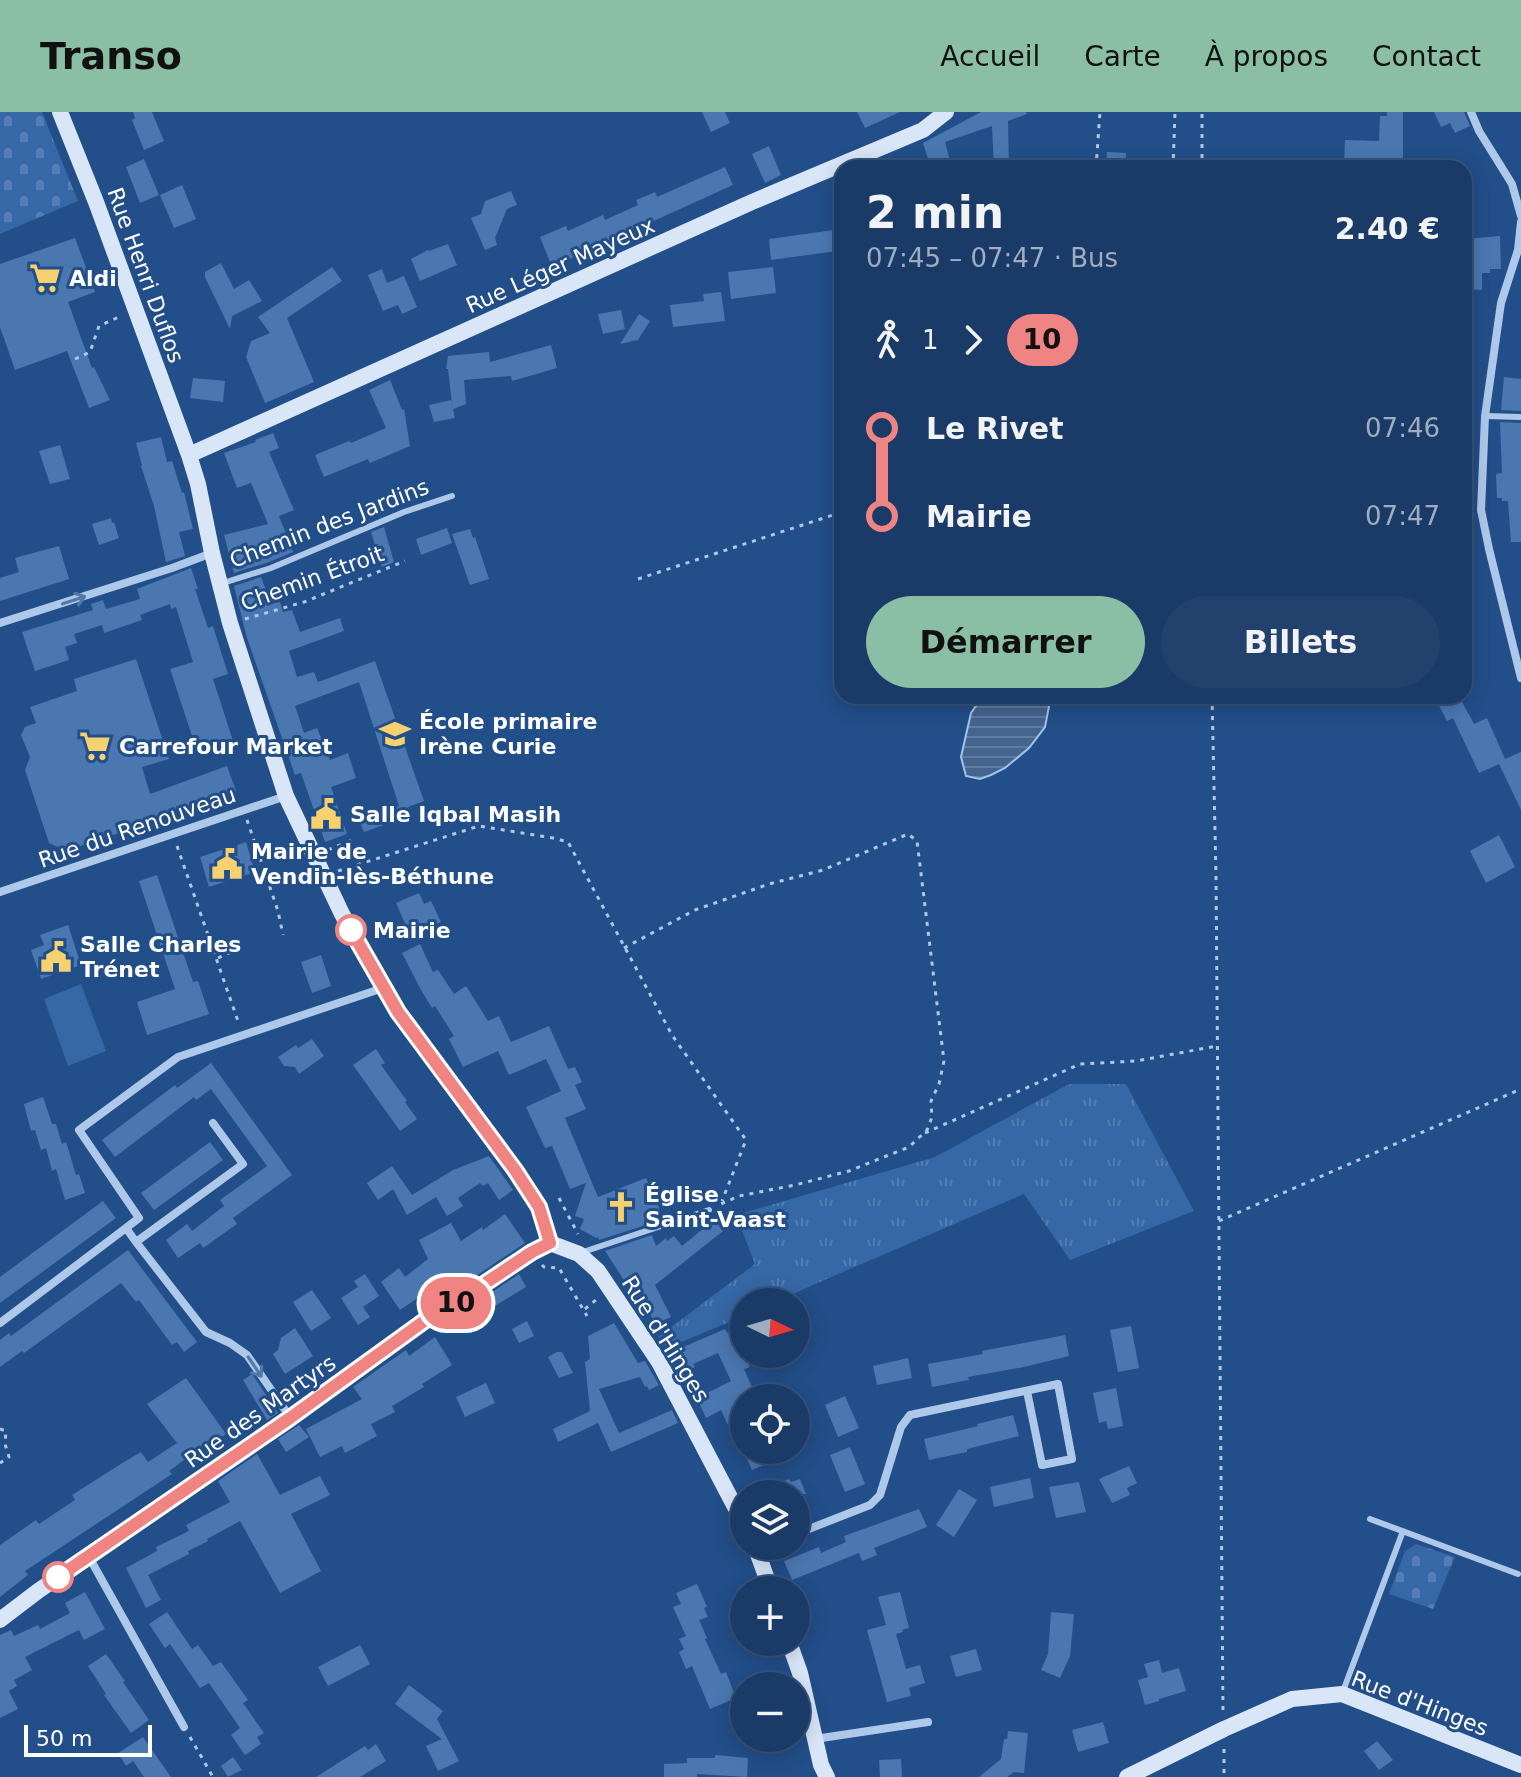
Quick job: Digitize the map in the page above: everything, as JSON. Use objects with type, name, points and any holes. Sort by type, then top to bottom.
[{"type":"street","name":"Rue Henri Duflos","points":[[60,112],[189,455],[230,623],[286,796],[342,914],[383,988],[515,1170],[539,1207],[550,1243]]},
{"type":"street","name":"Rue Léger Mayeux","points":[[852,160],[923,130],[946,112]]},
{"type":"street","points":[[1471,112],[1479,131],[1512,184],[1521,219],[1518,250],[1501,303],[1485,416],[1481,510],[1521,678]]},
{"type":"street","name":"Rue Léger Mayeux","points":[[189,455],[834,167]]},
{"type":"street","points":[[0,623],[212,553]]},
{"type":"street","name":"Rue du Renouveau","points":[[0,892],[286,796]]},
{"type":"street","points":[[0,1323],[139,1218],[79,1130],[178,1057],[383,988]]},
{"type":"street","points":[[136,1242],[243,1164],[213,1123]]},
{"type":"street","points":[[126,1228],[206,1332],[247,1355],[290,1418]]},
{"type":"street","name":"Rue des Martyrs","points":[[0,1620],[427,1319],[550,1243]]},
{"type":"street","name":"Rue d'Hinges","points":[[550,1243],[579,1254],[598,1271],[659,1362],[730,1497]]},
{"type":"street","points":[[810,1529],[870,1505],[880,1495],[901,1427],[910,1415],[1058,1384],[1072,1459],[1042,1465],[1027,1391]]},
{"type":"street","points":[[89,1557],[184,1727]]},
{"type":"street","points":[[794,1656],[822,1773]]},
{"type":"street","name":"Rue d'Hinges","points":[[1127,1777],[1292,1699],[1342,1694],[1521,1765]]},
{"type":"street","points":[[815,1739],[928,1722]]},
{"type":"lane","points":[[1485,416],[1521,417]]},
{"type":"lane","name":"Chemin des Jardins","points":[[220,584],[271,568],[404,512],[452,496]]},
{"type":"lane","points":[[579,1254],[709,1210]]},
{"type":"lane","points":[[1370,1519],[1518,1574]]},
{"type":"lane","points":[[1342,1694],[1403,1531]]},
{"type":"path","points":[[1097,160],[1100,112]]},
{"type":"path","points":[[1173,160],[1175,112]]},
{"type":"path","points":[[1202,112],[1202,160]]},
{"type":"path","points":[[75,359],[90,352],[99,326],[115,319]]},
{"type":"path","points":[[638,579],[834,515]]},
{"type":"path","name":"Chemin Étroit","points":[[230,623],[304,602],[405,561]]},
{"type":"path","points":[[1212,704],[1224,1777]]},
{"type":"path","points":[[243,810],[278,911],[283,935]]},
{"type":"path","points":[[324,876],[479,826],[568,842],[624,948],[672,1035],[746,1140],[721,1204],[739,1196],[849,1171],[909,1147],[927,1130],[932,1117],[931,1101],[944,1061],[917,841],[908,834],[823,870],[769,884],[695,910],[624,948]]},
{"type":"path","points":[[173,834],[243,1035]]},
{"type":"path","points":[[259,853],[298,848],[320,840],[325,852],[350,841],[360,864]]},
{"type":"path","points":[[216,959],[236,950]]},
{"type":"path","points":[[923,1134],[1080,1064],[1136,1061],[1217,1046]]},
{"type":"path","points":[[1219,1221],[1521,1089]]},
{"type":"path","points":[[559,1198],[576,1233],[598,1247]]},
{"type":"path","points":[[532,1252],[544,1267],[559,1268],[587,1316]]},
{"type":"path","points":[[0,1429],[6,1431],[3,1444],[9,1457],[0,1463]]},
{"type":"path","points":[[184,1727],[213,1777]]},
{"type":"green space","points":[[0,112],[42,112],[78,201],[0,234]]},
{"type":"green space","points":[[81,984],[106,1051],[68,1066],[44,999]]},
{"type":"green space","points":[[1069,1084],[1126,1084],[1194,1211],[1070,1260],[1024,1194],[806,1288],[730,1288],[730,1322],[667,1348],[658,1337],[755,1264],[736,1215],[935,1157]]},
{"type":"green space","points":[[1416,1544],[1455,1557],[1433,1609],[1389,1594],[1405,1551]]},
{"type":"shaded area","points":[[977,704],[1049,704],[1045,727],[1029,748],[1005,768],[980,779],[966,776],[961,757],[971,713]]},
{"type":"building","points":[[133,112],[152,112],[164,141],[144,150],[132,120],[135,118]]},
{"type":"building","points":[[702,112],[725,112],[730,123],[711,132]]},
{"type":"building","points":[[857,112],[900,112],[865,128]]},
{"type":"building","points":[[981,112],[1027,114],[1008,121],[1009,160],[994,160],[992,126],[945,142],[950,160],[928,160],[923,143]]},
{"type":"building","points":[[1387,112],[1403,112],[1403,159],[1344,160],[1345,140],[1379,141],[1380,116],[1387,116]]},
{"type":"building","points":[[1434,112],[1464,112],[1470,126],[1455,133],[1450,123],[1441,127]]},
{"type":"building","points":[[769,146],[781,175],[765,183],[752,154]]},
{"type":"building","points":[[1107,152],[1126,153],[1126,160],[1106,160]]},
{"type":"building","points":[[144,159],[159,195],[140,203],[126,167]]},
{"type":"building","points":[[725,167],[733,185],[552,267],[540,237],[566,226],[568,231],[603,215],[605,220],[638,205],[636,200],[655,192],[657,197]]},
{"type":"building","points":[[182,185],[196,219],[174,228],[160,195]]},
{"type":"building","points":[[511,191],[517,205],[507,209],[495,238],[497,245],[485,250],[471,218],[481,214],[485,201]]},
{"type":"building","points":[[834,230],[834,251],[771,260],[769,239]]},
{"type":"building","points":[[1500,236],[1501,269],[1482,273],[1482,290],[1472,289],[1472,238]]},
{"type":"building","points":[[75,238],[95,292],[68,302],[92,368],[110,400],[89,408],[67,351],[15,370],[0,327],[0,264]]},
{"type":"building","points":[[448,244],[457,265],[420,281],[411,259]]},
{"type":"building","points":[[221,263],[234,289],[249,280],[262,301],[232,316],[230,329],[205,277],[205,272]]},
{"type":"building","points":[[332,267],[342,281],[287,318],[314,382],[265,403],[246,357],[251,341],[270,333],[258,317]]},
{"type":"building","points":[[773,267],[776,293],[731,299],[728,272]]},
{"type":"building","points":[[382,269],[387,283],[404,276],[417,307],[402,314],[398,305],[383,311],[368,275]]},
{"type":"building","points":[[721,292],[725,321],[673,327],[670,305],[704,301],[703,294]]},
{"type":"building","points":[[621,310],[625,329],[603,334],[598,314]]},
{"type":"building","points":[[639,314],[650,321],[638,340],[620,344]]},
{"type":"building","points":[[551,345],[557,368],[512,381],[511,376],[464,380],[466,404],[453,409],[455,418],[434,422],[429,405],[451,400],[452,404],[446,369],[448,356],[489,352],[490,362]]},
{"type":"building","points":[[1504,377],[1521,379],[1521,411],[1501,410]]},
{"type":"building","points":[[193,378],[225,381],[223,402],[190,398]]},
{"type":"building","points":[[390,380],[404,409],[410,446],[370,463],[368,459],[324,477],[315,455],[386,428],[369,390]]},
{"type":"building","points":[[1500,422],[1521,423],[1521,542],[1511,542],[1508,501],[1497,498],[1496,474],[1502,473]]},
{"type":"building","points":[[273,433],[279,448],[269,452],[294,510],[279,516],[293,552],[234,573],[224,535],[268,524],[251,483],[237,488],[224,453]]},
{"type":"building","points":[[161,437],[167,462],[172,461],[184,492],[193,529],[179,532],[185,556],[166,562],[136,443]]},
{"type":"building","points":[[60,445],[70,479],[50,484],[39,451]]},
{"type":"building","points":[[111,518],[119,538],[99,545],[92,524]]},
{"type":"building","points":[[384,527],[394,562],[382,567],[371,532]]},
{"type":"building","points":[[447,528],[452,543],[421,555],[416,539]]},
{"type":"building","points":[[470,529],[489,579],[470,585],[452,534]]},
{"type":"building","points":[[59,546],[69,579],[0,601],[0,578],[19,572],[15,558]]},
{"type":"building","points":[[191,568],[208,628],[213,626],[228,674],[213,679],[233,741],[197,751],[170,669],[193,662],[176,607],[171,609],[170,604],[140,615],[142,620],[104,633],[102,625],[74,634],[77,643],[65,647],[69,660],[35,671],[22,632],[93,610],[91,604],[103,600],[106,609],[140,599],[137,589]]},
{"type":"building","points":[[261,577],[271,604],[280,602],[283,612],[292,610],[300,632],[340,618],[344,631],[289,651],[297,677],[314,672],[318,682],[375,661],[424,801],[408,807],[412,815],[364,832],[359,820],[399,806],[359,682],[295,706],[304,733],[317,728],[330,760],[348,753],[356,778],[331,787],[347,834],[325,842],[301,773],[295,775],[247,638],[234,586]]},
{"type":"building","name":"Carrefour Market","points":[[136,659],[169,759],[142,767],[150,794],[227,766],[236,791],[157,816],[158,820],[66,851],[49,843],[25,770],[30,757],[21,735],[25,727],[36,723],[30,707],[77,691],[74,679]]},
{"type":"building","points":[[1438,704],[1463,704],[1474,724],[1487,718],[1505,759],[1521,752],[1521,810],[1499,764],[1479,773],[1453,718],[1447,721]]},
{"type":"building","points":[[1499,835],[1515,867],[1486,883],[1470,851]]},
{"type":"building","name":"Mairie de Vendin-lès-Béthune","points":[[246,842],[255,872],[209,887],[200,857]]},
{"type":"building","points":[[157,875],[193,982],[198,981],[209,1014],[147,1035],[137,1002],[175,989],[139,881]]},
{"type":"building","points":[[419,893],[424,904],[431,901],[441,922],[410,935],[396,903]]},
{"type":"building","name":"Salle Charles Trénet","points":[[68,925],[81,965],[41,979],[31,950],[44,945],[40,935]]},
{"type":"building","points":[[420,944],[433,972],[438,970],[454,994],[466,986],[488,1021],[499,1016],[511,1042],[549,1026],[568,1069],[575,1067],[582,1082],[575,1085],[586,1109],[565,1118],[598,1197],[646,1178],[660,1210],[646,1215],[649,1224],[599,1240],[580,1229],[584,1219],[575,1216],[586,1183],[570,1189],[552,1146],[545,1148],[526,1107],[561,1091],[546,1059],[509,1075],[498,1051],[463,1067],[449,1039],[454,1036],[435,1006],[432,1008],[402,953]]},
{"type":"building","points":[[321,955],[331,986],[312,993],[301,962]]},
{"type":"building","points":[[312,1039],[324,1056],[299,1074],[295,1067],[284,1066],[278,1057]]},
{"type":"building","points":[[376,1049],[385,1063],[381,1065],[417,1119],[400,1131],[353,1065]]},
{"type":"building","points":[[211,1063],[292,1175],[233,1218],[237,1224],[203,1248],[200,1243],[178,1258],[166,1240],[187,1224],[192,1231],[224,1206],[220,1200],[267,1166],[211,1089],[196,1100],[194,1097],[115,1157],[102,1140],[175,1085],[177,1088]]},
{"type":"building","points":[[43,1097],[62,1144],[66,1142],[85,1193],[65,1200],[46,1148],[41,1150],[35,1130],[31,1131],[24,1104]]},
{"type":"building","points":[[210,1142],[223,1160],[154,1210],[141,1193]]},
{"type":"building","points":[[489,1156],[513,1190],[499,1200],[488,1183],[483,1186],[480,1183],[458,1198],[463,1206],[447,1216],[436,1197],[407,1215],[393,1189],[378,1200],[367,1183],[392,1166],[412,1195],[453,1170]]},
{"type":"building","points":[[103,1201],[116,1218],[0,1303],[0,1277]]},
{"type":"building","points":[[505,1214],[525,1243],[470,1280],[446,1291],[441,1282],[400,1310],[381,1282],[399,1268],[405,1277],[428,1259],[419,1240],[451,1223],[461,1241]]},
{"type":"building","points":[[715,1219],[723,1231],[655,1285],[671,1317],[655,1324],[635,1284],[629,1288],[605,1251],[652,1235],[656,1246],[674,1236],[682,1246]]},
{"type":"building","points":[[128,1250],[197,1342],[184,1352],[177,1342],[172,1345],[139,1300],[136,1302],[121,1283],[0,1367],[0,1340],[9,1333],[11,1336]]},
{"type":"building","points":[[365,1274],[379,1296],[363,1307],[370,1317],[358,1325],[341,1298],[358,1287],[354,1281]]},
{"type":"building","points":[[519,1274],[526,1287],[488,1310],[482,1299]]},
{"type":"building","points":[[312,1290],[331,1318],[311,1331],[293,1302]]},
{"type":"building","points":[[527,1321],[534,1336],[519,1343],[512,1329]]},
{"type":"building","points":[[614,1323],[638,1363],[645,1361],[659,1385],[649,1390],[640,1377],[599,1389],[619,1433],[672,1410],[678,1423],[611,1452],[598,1423],[558,1442],[553,1429],[590,1411],[585,1362],[590,1359],[588,1336]]},
{"type":"building","points":[[1131,1326],[1139,1368],[1118,1372],[1110,1330]]},
{"type":"building","points":[[295,1328],[313,1356],[285,1374],[273,1354],[278,1350],[281,1338]]},
{"type":"building","points":[[725,1329],[727,1333],[730,1332],[730,1368],[747,1368],[744,1369],[751,1384],[730,1384],[730,1430],[721,1410],[706,1418],[697,1398],[731,1381],[718,1353],[693,1364],[695,1367],[678,1375],[667,1354]]},
{"type":"building","points":[[1065,1335],[1069,1356],[932,1387],[928,1364]]},
{"type":"building","points":[[435,1337],[452,1365],[392,1406],[395,1412],[371,1424],[377,1436],[345,1453],[342,1446],[320,1457],[306,1429],[362,1399],[353,1387],[406,1350],[409,1356]]},
{"type":"building","points":[[562,1352],[573,1373],[559,1378],[548,1357]]},
{"type":"building","points":[[908,1358],[912,1378],[877,1385],[873,1366]]},
{"type":"building","points":[[252,1374],[278,1413],[267,1420],[243,1380]]},
{"type":"building","points":[[186,1378],[226,1434],[206,1448],[203,1446],[169,1471],[172,1474],[25,1571],[28,1575],[0,1597],[0,1545],[36,1520],[39,1524],[75,1500],[72,1495],[141,1452],[148,1462],[177,1443],[147,1404]]},
{"type":"building","points":[[486,1383],[495,1403],[465,1417],[456,1397]]},
{"type":"building","points":[[1116,1388],[1123,1426],[1108,1429],[1106,1421],[1099,1423],[1093,1393]]},
{"type":"building","points":[[845,1396],[859,1428],[838,1437],[825,1405]]},
{"type":"building","points":[[1013,1415],[1019,1436],[929,1460],[924,1439]]},
{"type":"building","points":[[299,1425],[309,1437],[286,1452],[278,1439]]},
{"type":"building","points":[[850,1447],[865,1484],[845,1492],[830,1455]]},
{"type":"building","points":[[257,1454],[280,1495],[320,1476],[330,1495],[291,1514],[321,1571],[280,1593],[240,1521],[188,1551],[189,1554],[148,1575],[161,1600],[146,1608],[126,1568],[157,1551],[156,1547],[189,1531],[186,1525],[230,1502],[218,1481]]},
{"type":"building","points":[[749,1464],[766,1464],[752,1470]]},
{"type":"building","points":[[1129,1466],[1137,1483],[1127,1488],[1130,1495],[1112,1503],[1099,1479]]},
{"type":"building","points":[[1030,1478],[1034,1498],[994,1507],[990,1487]]},
{"type":"building","points":[[1079,1482],[1086,1512],[1056,1518],[1049,1487]]},
{"type":"building","points":[[959,1489],[977,1500],[954,1537],[936,1525]]},
{"type":"building","points":[[919,1509],[927,1527],[874,1548],[877,1555],[862,1561],[859,1553],[802,1576],[790,1576],[784,1561],[810,1560],[810,1551],[819,1547],[821,1553],[846,1542],[844,1536]]},
{"type":"building","points":[[697,1584],[707,1607],[704,1608],[708,1617],[699,1620],[705,1639],[721,1674],[726,1672],[730,1682],[730,1701],[710,1709],[692,1666],[686,1669],[679,1652],[684,1649],[679,1639],[686,1636],[673,1607],[681,1604],[676,1593]]},
{"type":"building","points":[[85,1592],[105,1629],[84,1640],[79,1630],[25,1657],[32,1670],[14,1680],[17,1686],[9,1691],[18,1709],[0,1718],[0,1635],[11,1630],[14,1636],[38,1625],[40,1629],[70,1613],[65,1603]]},
{"type":"building","points":[[900,1592],[909,1628],[896,1634],[906,1669],[920,1665],[925,1683],[909,1688],[911,1696],[887,1702],[867,1630],[886,1625],[878,1597]]},
{"type":"building","points":[[167,1612],[192,1649],[198,1645],[213,1666],[221,1662],[248,1700],[243,1703],[264,1733],[257,1737],[261,1744],[245,1755],[231,1735],[240,1728],[209,1683],[200,1688],[170,1644],[165,1648],[149,1624]]},
{"type":"building","points":[[1051,1612],[1074,1614],[1070,1656],[1060,1678],[1041,1670],[1048,1654]]},
{"type":"building","points":[[360,1645],[370,1664],[328,1686],[318,1667]]},
{"type":"building","points":[[976,1649],[982,1670],[956,1677],[950,1656]]},
{"type":"building","points":[[106,1654],[149,1720],[131,1733],[88,1666]]},
{"type":"building","points":[[1159,1660],[1162,1673],[1179,1668],[1186,1691],[1145,1705],[1138,1680],[1148,1677],[1144,1664]]},
{"type":"building","points":[[409,1685],[443,1711],[437,1719],[459,1761],[438,1771],[426,1746],[442,1739],[395,1704]]},
{"type":"building","points":[[1103,1722],[1109,1743],[1078,1752],[1072,1730]]},
{"type":"building","points":[[1008,1731],[1028,1733],[1024,1773],[1014,1772],[1007,1777],[979,1777],[1001,1759]]},
{"type":"building","points":[[143,1737],[171,1777],[144,1777],[133,1761],[126,1766],[118,1753]]},
{"type":"building","points":[[1377,1741],[1393,1760],[1379,1770],[1364,1751]]},
{"type":"building","points":[[376,1744],[386,1761],[360,1777],[316,1777],[365,1746],[368,1750]]},
{"type":"building","points":[[715,1755],[748,1758],[747,1777],[697,1774],[697,1777],[664,1777],[664,1764],[687,1763],[687,1758],[715,1758]]},
{"type":"building","points":[[233,1757],[242,1770],[228,1777],[221,1766]]},
{"type":"building","points":[[901,1759],[902,1777],[880,1777],[879,1760]]},
{"type":"bus line","name":"10","points":[[58,1577],[290,1418],[427,1319],[550,1243],[539,1207],[398,1012],[351,930]]},
{"type":"place","name":"Aldi","points":[[45,278]]},
{"type":"place","name":"École primaire Irène Curie","points":[[395,734]]},
{"type":"place","name":"Carrefour Market","points":[[95,746]]},
{"type":"place","name":"Salle Iqbal Masih","points":[[326,814]]},
{"type":"place","name":"Mairie de Vendin-lès-Béthune","points":[[227,864]]},
{"type":"place","name":"Mairie","points":[[351,930]]},
{"type":"place","name":"Salle Charles Trénet","points":[[56,957]]},
{"type":"place","name":"Église Saint-Vaast","points":[[621,1207]]}]
